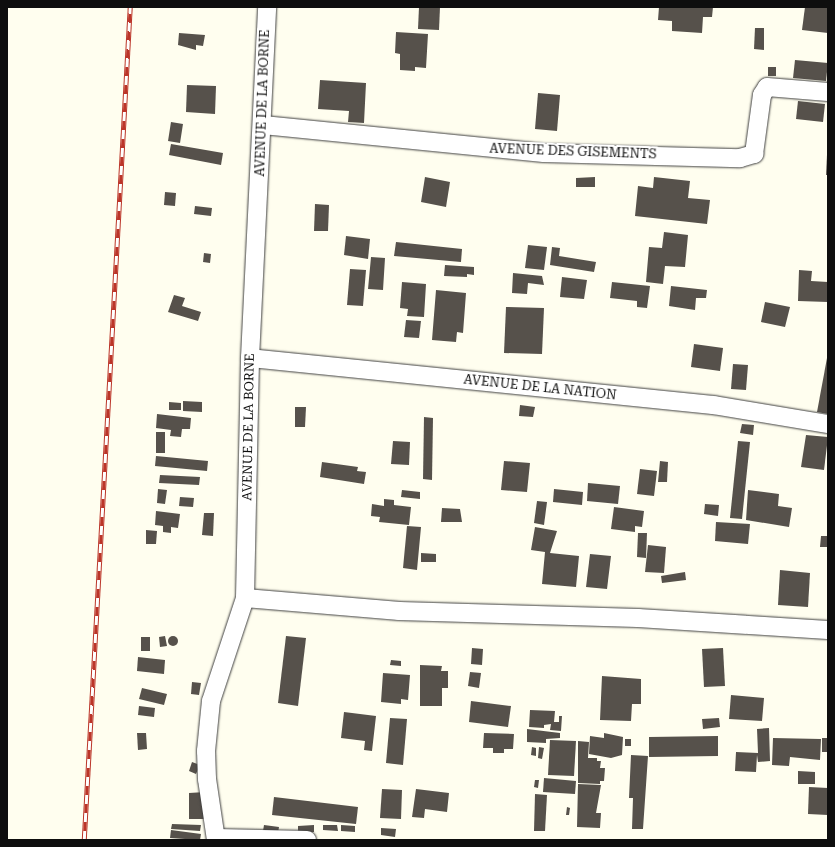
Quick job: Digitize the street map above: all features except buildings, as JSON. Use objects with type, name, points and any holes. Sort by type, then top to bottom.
[{"type":"street","name":"AVENUE DE LA BORNE","points":[[216,839],[207,779],[208,728],[213,694],[245,598],[250,358],[263,125],[267,7]]},
{"type":"street","name":"AVENUE DES GISEMENTS","points":[[263,125],[544,153],[740,158],[754,154],[762,96],[767,88],[828,92]]},
{"type":"street","name":"AVENUE DE LA NATION","points":[[250,358],[714,405],[828,424]]},
{"type":"street","points":[[245,598],[399,611],[638,618],[828,630]]},
{"type":"street","points":[[216,839],[307,840]]},
{"type":"railway","points":[[84,840],[130,7]]}]
